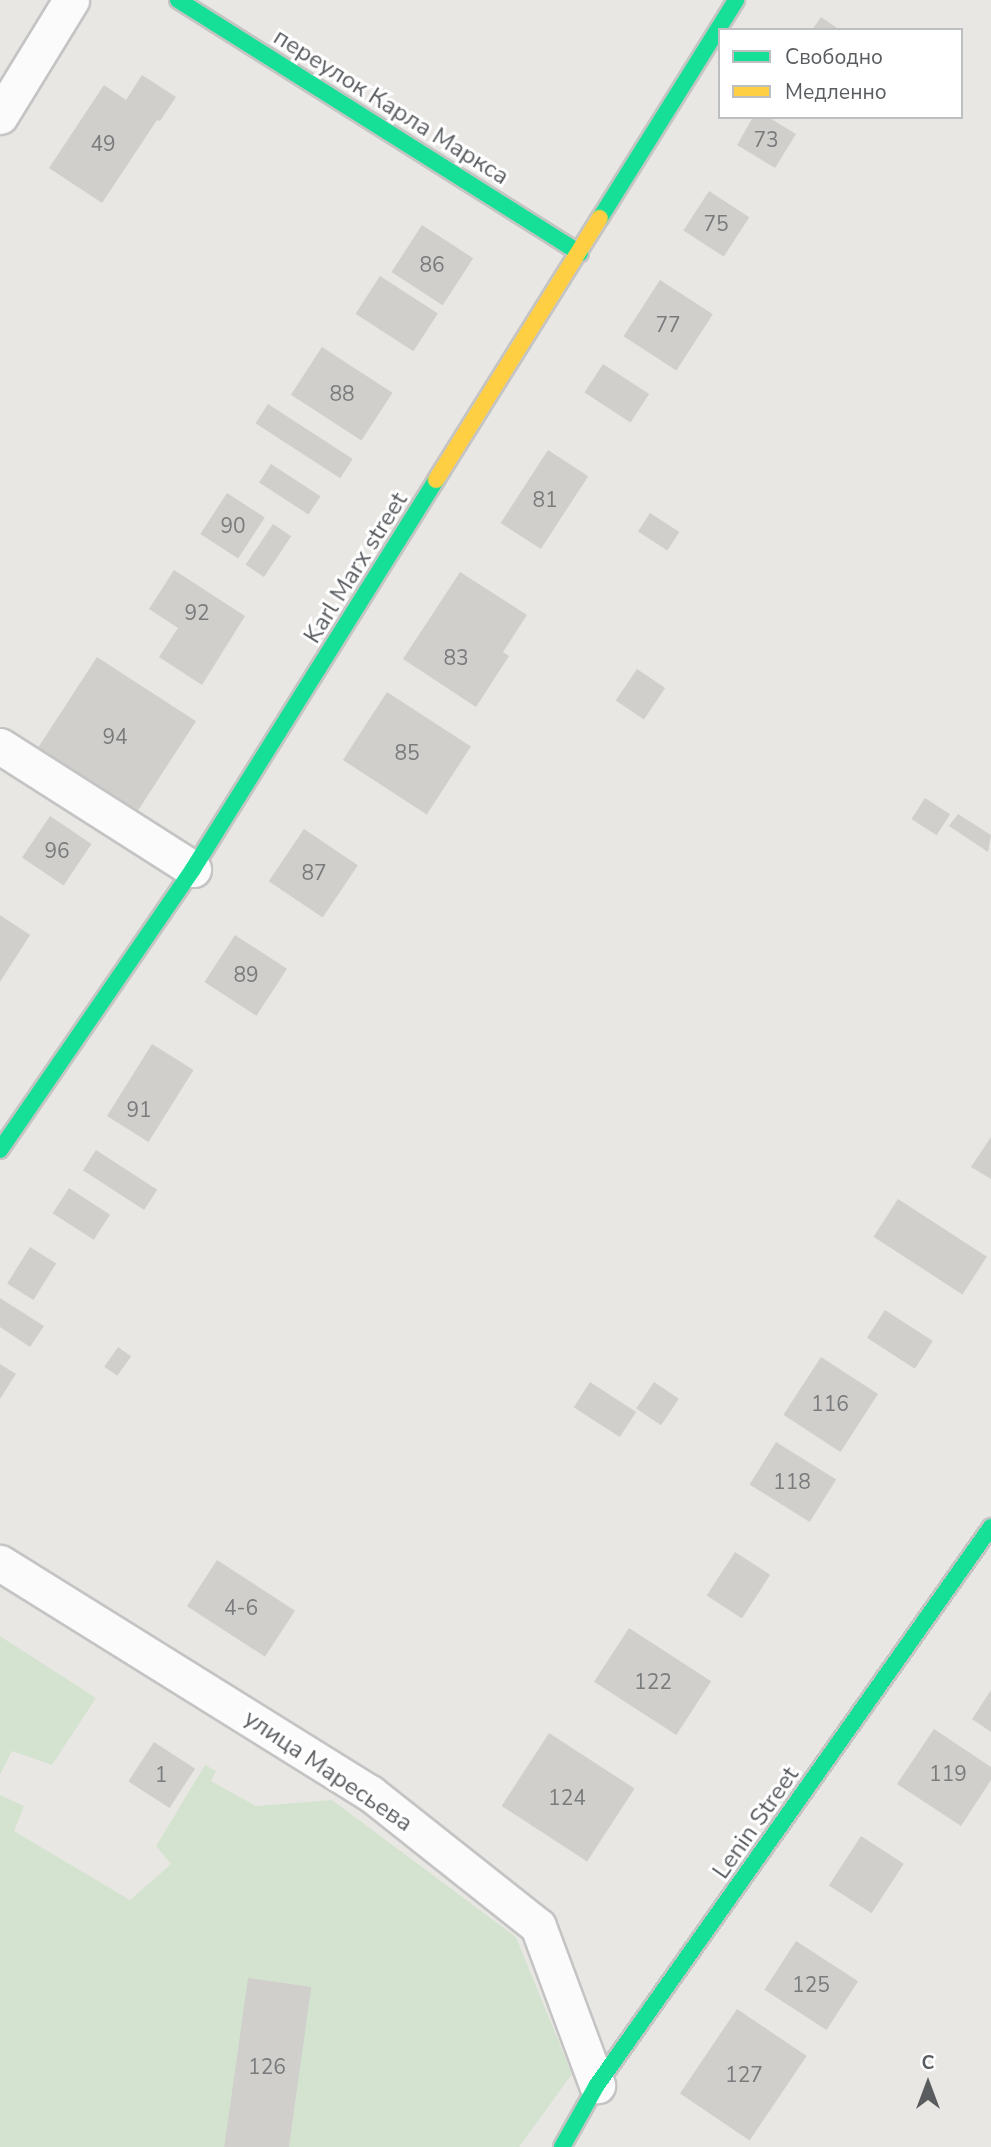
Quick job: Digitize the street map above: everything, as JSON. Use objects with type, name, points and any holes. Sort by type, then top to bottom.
[{"type":"street","points":[[0,116],[71,0]]},
{"type":"street","name":"переулок Карла Маркса","points":[[178,0],[580,253]]},
{"type":"street","name":"Karl Marx street","points":[[719,28],[736,0]]},
{"type":"street","name":"Karl Marx street","points":[[0,1150],[193,869],[718,29]]},
{"type":"street","points":[[0,746],[193,869]]},
{"type":"street","name":"Lenin Street","points":[[562,2147],[597,2085],[991,1527]]},
{"type":"street","name":"улица Маресьева","points":[[0,1563],[370,1793],[538,1927],[597,2085]]},
{"type":"green space","points":[[0,1636],[96,1698],[52,1765],[12,1751],[0,1775]]},
{"type":"green space","points":[[205,1765],[216,1771],[211,1781],[256,1806],[332,1800],[516,1937],[572,2074],[519,2147],[0,2147],[0,1795],[24,1806],[14,1831],[130,1900],[171,1864],[156,1846]]},
{"type":"building","points":[[821,17],[837,28],[813,28]]},
{"type":"building","points":[[142,75],[176,97],[160,121],[157,120],[102,203],[49,168],[104,85],[126,100]]},
{"type":"building","points":[[752,119],[771,119],[796,134],[775,168],[737,145]]},
{"type":"building","points":[[709,191],[749,217],[724,257],[683,230]]},
{"type":"building","points":[[422,225],[473,258],[443,305],[392,272]]},
{"type":"building","points":[[380,276],[438,314],[413,351],[355,314]]},
{"type":"building","points":[[660,280],[713,314],[676,371],[624,336]]},
{"type":"building","points":[[322,347],[392,393],[361,441],[291,395]]},
{"type":"building","points":[[603,364],[649,394],[631,422],[584,393]]},
{"type":"building","points":[[268,404],[353,459],[340,478],[255,423]]},
{"type":"building","points":[[548,450],[588,476],[541,549],[501,523]]},
{"type":"building","points":[[271,464],[320,496],[308,515],[259,482]]},
{"type":"building","points":[[227,493],[265,518],[238,559],[200,534]]},
{"type":"building","points":[[650,513],[679,532],[667,551],[638,531]]},
{"type":"building","points":[[273,524],[291,536],[264,577],[246,565]]},
{"type":"building","points":[[174,570],[245,616],[202,685],[159,657],[178,628],[149,609]]},
{"type":"building","points":[[460,572],[527,615],[503,652],[509,656],[476,707],[403,659]]},
{"type":"building","points":[[97,657],[196,721],[133,818],[34,753]]},
{"type":"building","points":[[637,669],[665,688],[644,720],[616,701]]},
{"type":"building","points":[[387,692],[471,746],[427,814],[343,760]]},
{"type":"building","points":[[925,798],[950,814],[937,835],[911,819]]},
{"type":"building","points":[[958,814],[991,835],[988,852],[949,826]]},
{"type":"building","points":[[50,816],[91,844],[63,885],[22,857]]},
{"type":"building","points":[[304,829],[358,865],[323,918],[269,881]]},
{"type":"building","points":[[0,915],[30,935],[0,982]]},
{"type":"building","points":[[235,935],[287,969],[256,1016],[205,982]]},
{"type":"building","points":[[152,1044],[194,1070],[149,1142],[107,1116]]},
{"type":"building","points":[[991,1137],[991,1179],[971,1167]]},
{"type":"building","points":[[96,1150],[157,1190],[144,1210],[83,1170]]},
{"type":"building","points":[[69,1188],[110,1215],[94,1240],[53,1213]]},
{"type":"building","points":[[898,1199],[987,1257],[962,1294],[873,1237]]},
{"type":"building","points":[[30,1247],[56,1263],[34,1300],[7,1283]]},
{"type":"building","points":[[0,1298],[44,1326],[30,1347],[0,1327]]},
{"type":"building","points":[[885,1310],[933,1341],[915,1369],[867,1338]]},
{"type":"building","points":[[118,1347],[131,1356],[117,1376],[104,1367]]},
{"type":"building","points":[[821,1357],[878,1394],[840,1452],[783,1415]]},
{"type":"building","points":[[0,1364],[16,1374],[0,1399]]},
{"type":"building","points":[[590,1382],[636,1412],[620,1437],[574,1407]]},
{"type":"building","points":[[654,1382],[679,1399],[661,1425],[636,1409]]},
{"type":"building","points":[[776,1442],[836,1480],[810,1522],[750,1484]]},
{"type":"building","points":[[735,1552],[770,1575],[742,1618],[707,1596]]},
{"type":"building","points":[[217,1560],[295,1611],[265,1657],[187,1606]]},
{"type":"building","points":[[629,1628],[711,1681],[676,1735],[594,1682]]},
{"type":"building","points":[[991,1690],[991,1732],[972,1719]]},
{"type":"building","points":[[934,1729],[991,1767],[991,1780],[961,1826],[897,1784]]},
{"type":"building","points":[[549,1733],[635,1789],[587,1862],[502,1806]]},
{"type":"building","points":[[154,1742],[195,1769],[169,1808],[128,1781]]},
{"type":"building","points":[[861,1836],[904,1864],[872,1913],[829,1885]]},
{"type":"building","points":[[796,1941],[858,1981],[826,2030],[764,1990]]},
{"type":"building","points":[[248,1978],[311,1987],[289,2147],[224,2147]]},
{"type":"building","points":[[737,2009],[807,2056],[750,2141],[680,2094]]},
{"type":"traffic: fast","points":[[178,0],[580,253]]},
{"type":"traffic: fast","points":[[719,28],[736,0]]},
{"type":"traffic: fast","points":[[600,218],[718,29]]},
{"type":"traffic: fast","points":[[0,1150],[193,869],[436,480]]},
{"type":"traffic: fast","points":[[562,2147],[597,2085],[991,1527]]},
{"type":"traffic: slow","points":[[436,480],[600,218]]}]
